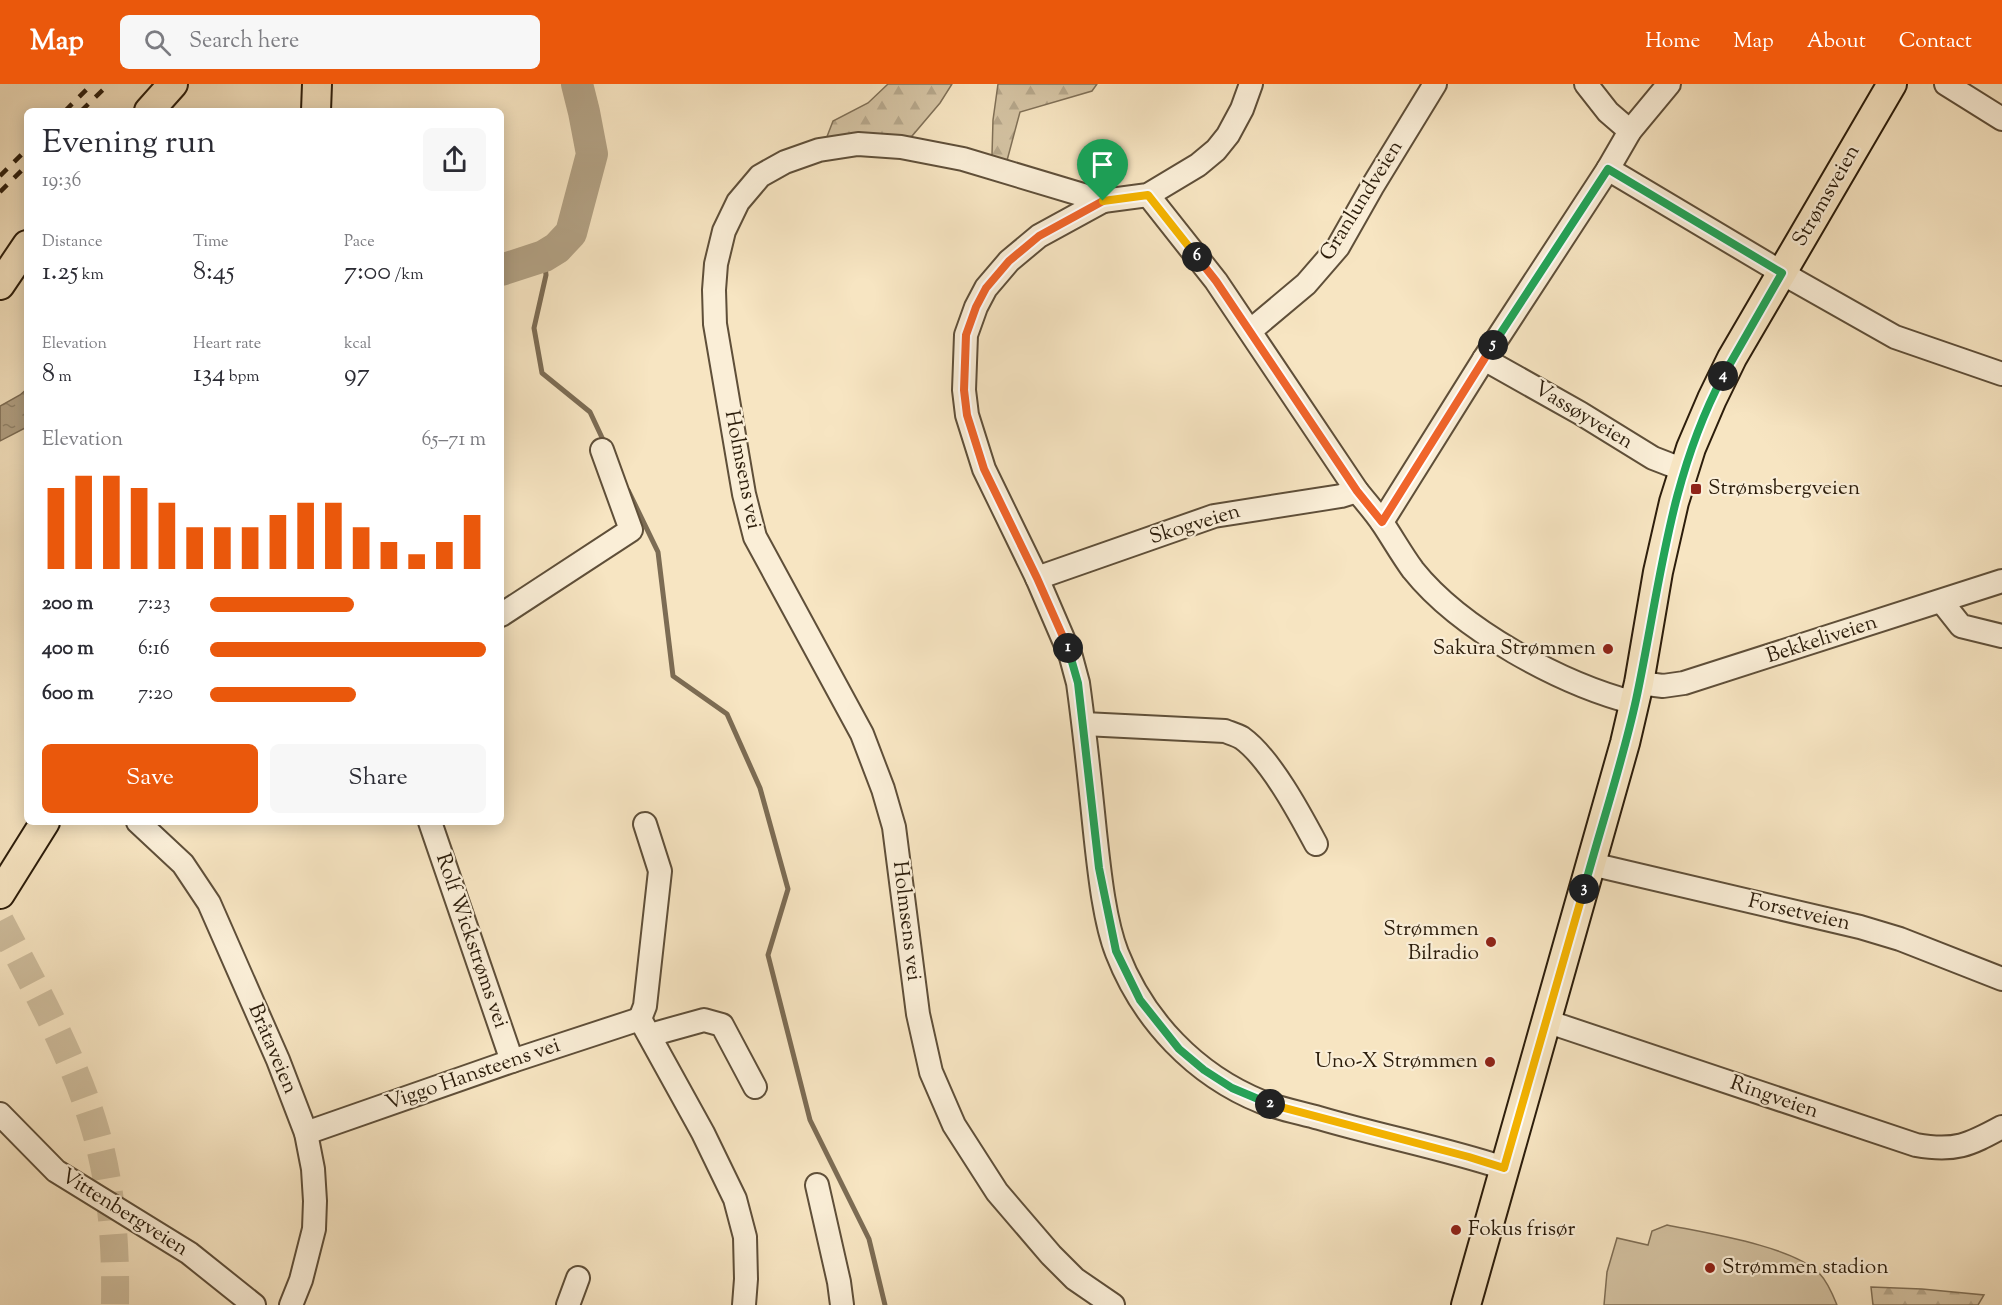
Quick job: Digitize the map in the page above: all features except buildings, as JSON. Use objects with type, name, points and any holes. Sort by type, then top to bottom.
[{"type":"main road","points":[[316,108],[317,84]]},
{"type":"main road","name":"Strømsveien","points":[[1466,1305],[1637,693],[1664,543],[1691,448],[1721,380],[1892,84]]},
{"type":"main road","points":[[0,285],[24,250]]},
{"type":"main road","points":[[0,894],[43,825]]},
{"type":"street","name":"Holmsens vei","points":[[1113,1305],[1075,1279],[1051,1255],[998,1192],[954,1125],[930,1072],[918,1014],[894,827],[884,789],[862,734],[755,537],[744,494],[715,324],[716,264],[724,231],[738,202],[759,176],[785,162],[819,150],[858,144],[901,147],[963,159],[1103,201],[1148,195],[1198,165],[1216,150],[1228,135],[1242,110],[1251,84]]},
{"type":"street","name":"Granlundveien","points":[[1250,331],[1306,284],[1338,247],[1435,84]]},
{"type":"street","points":[[1586,84],[1608,112],[1630,131]]},
{"type":"street","points":[[1382,522],[1630,131],[1669,84]]},
{"type":"street","points":[[1946,84],[2002,119]]},
{"type":"street","points":[[1608,169],[1782,273],[1895,337],[2002,374]]},
{"type":"street","points":[[1148,195],[1216,281],[1413,570],[1445,602],[1486,633],[1538,666],[1601,693],[1637,693]]},
{"type":"street","points":[[1103,201],[1039,236],[1009,261],[986,288],[966,335],[964,390],[970,424],[984,469],[1037,578],[1071,657],[1078,683],[1099,868],[1116,951],[1140,1000],[1179,1049],[1204,1070],[1232,1088],[1264,1103],[1504,1168]]},
{"type":"street","name":"Vassøyveien","points":[[1484,359],[1580,413],[1653,458],[1684,470]]},
{"type":"street","points":[[504,613],[631,530],[602,450]]},
{"type":"street","name":"Skogveien","points":[[1037,578],[1214,516],[1341,496],[1357,491]]},
{"type":"street","name":"Bekkeliveien","points":[[1637,693],[1684,683],[2002,581]]},
{"type":"street","points":[[1942,602],[1961,626],[2002,636]]},
{"type":"street","points":[[1083,724],[1225,731],[1241,737],[1257,752],[1278,780],[1316,844]]},
{"type":"street","points":[[645,824],[660,871],[645,1006],[645,1027],[703,1132],[735,1199],[745,1237],[744,1305]]},
{"type":"street","name":"Bråtaveien","points":[[141,825],[183,864],[209,903],[278,1060],[306,1133],[313,1169],[314,1229],[304,1269],[291,1305]]},
{"type":"street","name":"Rolf Wickstrøms vei","points":[[431,825],[512,1061]]},
{"type":"street","name":"Forsetveien","points":[[1591,864],[1860,927],[1900,939],[2002,980]]},
{"type":"street","name":"Viggo Hansteens vei","points":[[306,1133],[512,1061],[645,1027],[704,1020],[722,1025],[756,1088]]},
{"type":"street","name":"Ringveien","points":[[1546,1021],[1916,1145],[1944,1149],[1957,1147],[1981,1138],[2002,1126]]},
{"type":"street","name":"Vittenbergveien","points":[[0,1114],[56,1171],[189,1253],[254,1305]]},
{"type":"street","points":[[816,1185],[842,1305]]},
{"type":"street","points":[[568,1305],[578,1278]]},
{"type":"green space","points":[[888,84],[952,84],[940,103],[912,136],[872,149],[818,160],[833,121],[868,103]]},
{"type":"green space","points":[[998,84],[1097,84],[1092,91],[1020,112],[1005,168],[992,155],[993,120]]},
{"type":"green space","name":"Strømmen stadion","points":[[1667,1225],[1748,1242],[1789,1255],[1819,1273],[1837,1305],[1604,1305],[1607,1272],[1617,1238],[1648,1245],[1652,1231]]},
{"type":"green space","points":[[1871,1287],[1984,1295],[1978,1305],[1873,1305]]},
{"type":"water","points":[[540,242],[544,256],[543,271],[511,278],[504,282],[504,260],[520,257]]},
{"type":"water","points":[[24,392],[24,429],[0,441],[0,406]]},
{"type":"waterway","points":[[504,269],[544,256],[557,248],[571,233],[592,154],[577,84]]},
{"type":"waterway","points":[[544,256],[546,275],[534,328],[542,373],[590,412],[605,444]]},
{"type":"waterway","points":[[628,490],[658,552],[673,676],[727,714],[760,788],[788,889],[768,955],[810,1120],[869,1239],[885,1305]]},
{"type":"tunnel","points":[[0,921],[65,1048],[95,1129],[112,1216],[115,1305]]},
{"type":"railway","points":[[68,108],[92,84]]},
{"type":"railway","points":[[84,108],[109,84]]},
{"type":"railway","points":[[0,176],[24,152]]},
{"type":"railway","points":[[0,192],[24,168]]},
{"type":"place","name":"Strømsbergveien","points":[[1696,489]]},
{"type":"place","name":"Sakura Strømmen","points":[[1608,649]]},
{"type":"place","name":"Strømmen Bilradio","points":[[1491,942]]},
{"type":"place","name":"Uno-X Strømmen","points":[[1490,1062]]},
{"type":"place","name":"Fokus frisør","points":[[1456,1230]]},
{"type":"place","name":"Strømmen stadion","points":[[1710,1268]]},
{"type":"route","points":[[1608,169],[1782,273],[1721,380],[1691,448],[1678,488],[1658,572],[1646,648],[1629,728],[1504,1168],[1264,1103],[1232,1088],[1204,1070],[1179,1049],[1140,1000],[1116,951],[1099,868],[1078,683],[1071,657],[1037,578],[984,469],[967,415],[964,390],[966,335],[986,288],[1009,261],[1039,236],[1103,201],[1148,195],[1216,281],[1357,491],[1382,522],[1484,359],[1608,169]]}]
